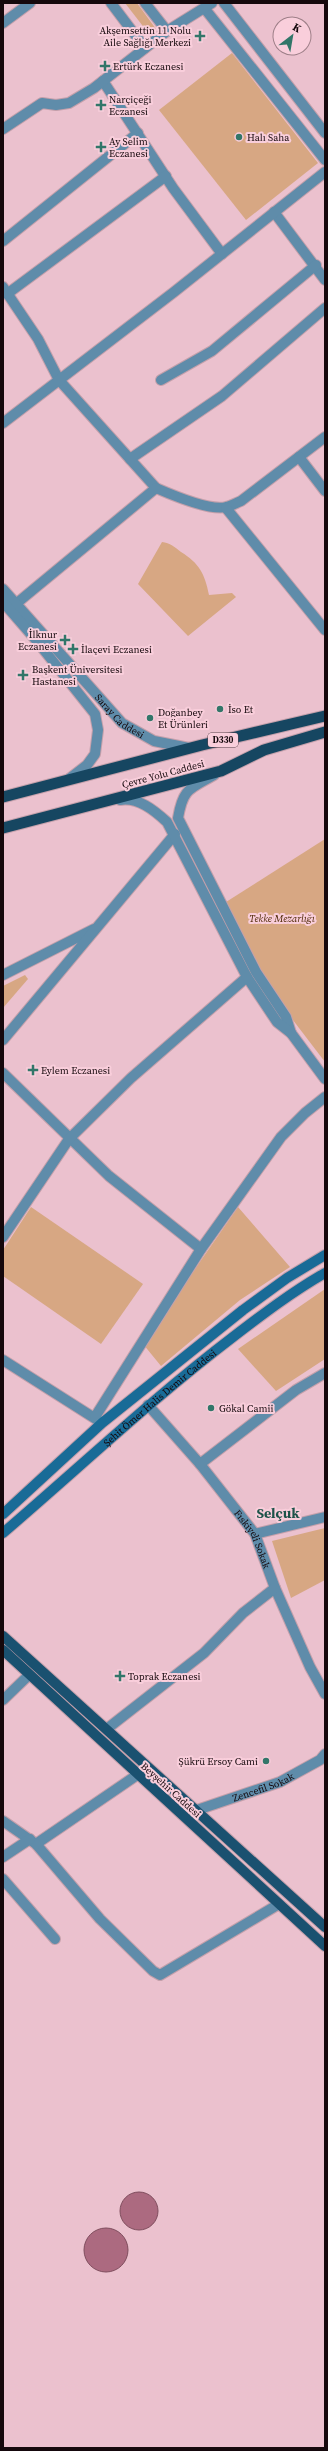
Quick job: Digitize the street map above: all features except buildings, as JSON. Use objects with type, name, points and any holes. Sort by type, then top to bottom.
[{"type":"highway","points":[[301,722],[325,711]]},
{"type":"highway","name":"Çevre Yolu Caddesi","points":[[3,797],[189,748],[325,716]]},
{"type":"highway","name":"Çevre Yolu Caddesi","points":[[3,828],[221,771],[264,750],[325,732]]},
{"type":"highway","points":[[264,750],[325,739]]},
{"type":"main road","name":"Şehit Ömer Halis Demir Caddesi","points":[[3,1514],[99,1420],[243,1310],[287,1278],[325,1255]]},
{"type":"main road","name":"Şehit Ömer Halis Demir Caddesi","points":[[3,1533],[148,1405],[287,1296],[325,1273]]},
{"type":"main road","name":"Beyşehir Caddesi","points":[[4,1635],[325,1927]]},
{"type":"main road","name":"Beyşehir Caddesi","points":[[3,1650],[137,1775],[325,1946]]},
{"type":"street","points":[[3,24],[30,3]]},
{"type":"street","points":[[111,3],[145,48]]},
{"type":"street","points":[[145,3],[167,31]]},
{"type":"street","points":[[224,3],[325,133]]},
{"type":"street","points":[[3,129],[42,103],[56,105],[69,103],[103,81],[167,31],[208,6],[325,160]]},
{"type":"street","points":[[103,81],[166,176],[222,254]]},
{"type":"street","points":[[3,240],[138,133]]},
{"type":"street","points":[[3,423],[222,254],[325,172]]},
{"type":"street","points":[[166,176],[5,291],[38,338],[59,380],[156,488],[201,504],[226,508],[241,501],[325,437]]},
{"type":"street","points":[[274,212],[325,280]]},
{"type":"street","points":[[161,380],[212,352],[316,266]]},
{"type":"street","points":[[130,459],[222,396],[325,308]]},
{"type":"street","points":[[299,457],[325,491]]},
{"type":"street","points":[[17,604],[156,488]]},
{"type":"street","points":[[226,508],[325,630]]},
{"type":"street","name":"Saray Caddesi","points":[[3,588],[88,688],[122,723],[154,741],[189,748]]},
{"type":"street","name":"Saray Caddesi","points":[[3,602],[36,640],[95,714],[98,730],[95,754],[88,765],[64,782]]},
{"type":"street","points":[[221,771],[186,791],[180,804],[178,818],[256,972],[286,1017],[291,1033]]},
{"type":"street","points":[[104,802],[129,798],[145,805],[167,822],[247,977],[277,1022],[291,1033],[325,1079]]},
{"type":"street","points":[[3,1040],[174,834]]},
{"type":"street","points":[[3,975],[99,926]]},
{"type":"street","points":[[3,1237],[69,1139],[131,1078],[247,977]]},
{"type":"street","points":[[3,1073],[69,1139],[109,1176],[201,1249]]},
{"type":"street","points":[[3,1360],[99,1420],[201,1249],[281,1137],[305,1112],[325,1097]]},
{"type":"street","points":[[200,1464],[296,1390],[325,1373]]},
{"type":"street","name":"Fıskiyeli Sokak","points":[[148,1405],[200,1464],[255,1534],[275,1588],[310,1667],[325,1694]]},
{"type":"street","points":[[255,1534],[325,1517]]},
{"type":"street","points":[[108,1728],[204,1653],[243,1613],[275,1588]]},
{"type":"street","points":[[3,1700],[29,1675]]},
{"type":"street","name":"Zencefil Sokak","points":[[197,1810],[280,1782],[320,1760],[325,1754]]},
{"type":"street","points":[[3,1857],[33,1841],[137,1775]]},
{"type":"street","points":[[3,1821],[33,1841],[100,1919],[152,1971],[160,1975],[279,1904]]},
{"type":"street","points":[[3,1879],[55,1939]]},
{"type":"green space","points":[[125,3],[137,3],[156,29],[149,34]]},
{"type":"green space","name":"Halı Saha","points":[[232,53],[318,163],[246,220],[159,110]]},
{"type":"green space","points":[[162,542],[168,543],[197,565],[203,575],[209,595],[232,593],[236,597],[188,636],[138,584]]},
{"type":"green space","name":"Tekke Mezarlığı","points":[[325,839],[325,1062],[270,990],[226,902]]},
{"type":"green space","points":[[25,975],[28,979],[3,1008],[3,986]]},
{"type":"green space","points":[[31,1207],[143,1284],[101,1344],[3,1276],[3,1250]]},
{"type":"green space","points":[[238,1207],[290,1267],[240,1300],[161,1366],[143,1344]]},
{"type":"green space","points":[[325,1289],[325,1359],[276,1391],[238,1349]]},
{"type":"green space","points":[[325,1528],[325,1580],[291,1598],[272,1541]]},
{"type":"shaded area","points":[[139,2192],[149,2195],[155,2201],[158,2211],[155,2221],[149,2227],[139,2230],[129,2227],[123,2221],[120,2211],[123,2201],[129,2195]]},
{"type":"shaded area","points":[[110,2228],[115,2229],[122,2234],[127,2241],[127,2259],[122,2266],[115,2271],[102,2272],[97,2271],[90,2266],[85,2259],[84,2246],[85,2241],[90,2234],[97,2229]]},
{"type":"place","name":"Akşemsettin 11 Nolu Aile Sağlığı Merkezi","points":[[200,36]]},
{"type":"place","name":"Ertürk Eczanesi","points":[[105,66]]},
{"type":"place","name":"Narçiçeği Eczanesi","points":[[101,105]]},
{"type":"place","name":"Halı Saha","points":[[239,137]]},
{"type":"place","name":"Ay Selim Eczanesi","points":[[101,147]]},
{"type":"place","name":"İlknur Eczanesi","points":[[65,640]]},
{"type":"place","name":"İlaçevi Eczanesi","points":[[73,649]]},
{"type":"place","name":"Başkent Üniversitesi Hastanesi","points":[[23,675]]},
{"type":"place","name":"İso Et","points":[[220,709]]},
{"type":"place","name":"Doğanbey Et Ürünleri","points":[[150,718]]},
{"type":"place","name":"Eylem Eczanesi","points":[[33,1070]]},
{"type":"place","name":"Gökal Camii","points":[[211,1408]]},
{"type":"place","name":"Toprak Eczanesi","points":[[120,1676]]},
{"type":"place","name":"Şükrü Ersoy Cami","points":[[266,1761]]},
{"type":"district","name":"Selçuk","points":[[278,1513]]}]
